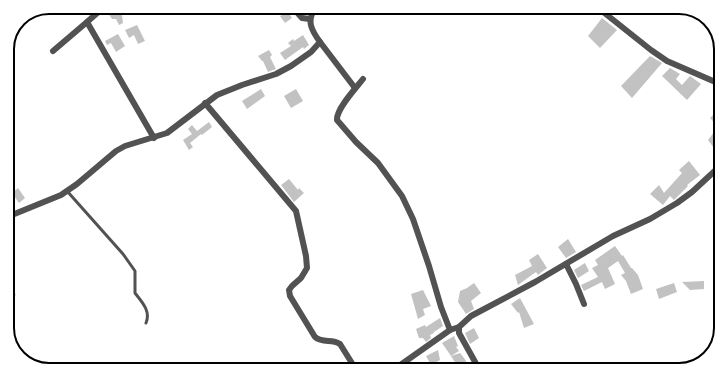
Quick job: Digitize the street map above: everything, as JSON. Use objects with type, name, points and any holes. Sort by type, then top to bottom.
[{"type":"street","points":[[53,51],[96,14]]},
{"type":"street","points":[[298,14],[302,18],[308,19]]},
{"type":"street","points":[[308,19],[312,14]]},
{"type":"street","points":[[606,14],[667,61],[714,81]]},
{"type":"street","points":[[308,19],[320,42],[355,88]]},
{"type":"street","points":[[87,22],[154,138]]},
{"type":"street","points":[[14,214],[50,200],[66,191],[124,146],[167,134],[217,95],[276,74],[291,66],[311,52],[320,42]]},
{"type":"street","points":[[362,79],[338,113],[337,120],[356,142],[378,163],[402,196],[413,219],[441,307],[450,330]]},
{"type":"street","points":[[205,103],[296,211],[306,256],[307,268],[305,273],[289,290],[290,296],[315,337],[319,341],[337,342],[340,344],[352,363]]},
{"type":"street","points":[[403,363],[450,330],[459,327],[471,316],[566,264],[613,236],[650,219],[677,203],[692,192],[714,171]]},
{"type":"street","points":[[566,264],[584,304]]},
{"type":"street","points":[[459,327],[459,333],[476,363]]},
{"type":"lane","points":[[66,191],[123,254],[135,271],[135,293],[148,311],[148,319],[146,323]]},
{"type":"building","points":[[109,14],[121,14],[123,23],[119,25],[116,19],[112,19]]},
{"type":"building","points":[[281,14],[289,14],[292,18],[285,23],[280,16]]},
{"type":"building","points":[[602,18],[617,30],[600,48],[588,36]]},
{"type":"building","points":[[137,25],[145,41],[138,44],[134,35],[129,38],[125,30]]},
{"type":"building","points":[[118,34],[125,46],[116,52],[111,43],[107,45],[105,41]]},
{"type":"building","points":[[303,35],[309,45],[304,49],[303,47],[285,60],[280,53],[291,46],[288,43],[293,39],[294,41]]},
{"type":"building","points":[[269,50],[272,55],[270,57],[276,69],[268,72],[263,61],[258,56]]},
{"type":"building","points":[[650,56],[662,63],[632,98],[621,86]]},
{"type":"building","points":[[670,68],[680,74],[676,79],[682,85],[690,76],[701,84],[687,100],[662,76]]},
{"type":"building","points":[[261,89],[265,96],[247,109],[242,101]]},
{"type":"building","points":[[296,89],[303,101],[291,108],[284,96]]},
{"type":"building","points":[[714,114],[714,122],[710,118]]},
{"type":"building","points":[[209,122],[212,127],[190,143],[193,147],[189,150],[183,140],[192,134],[188,129],[192,125],[197,131]]},
{"type":"building","points":[[714,132],[714,148],[708,140]]},
{"type":"building","points":[[689,161],[700,175],[687,185],[688,186],[674,200],[670,196],[663,205],[650,194],[659,185],[664,193],[682,173],[679,170]]},
{"type":"building","points":[[289,179],[298,190],[299,188],[304,193],[294,202],[281,185]]},
{"type":"building","points":[[18,188],[25,198],[19,203],[14,196],[14,191]]},
{"type":"building","points":[[568,239],[576,252],[566,258],[558,247]]},
{"type":"building","points":[[615,246],[638,275],[643,289],[631,294],[626,281],[621,275],[625,273],[618,261],[608,268],[615,284],[605,289],[602,282],[584,291],[581,285],[598,277],[592,268],[598,265],[595,260]]},
{"type":"building","points":[[538,254],[547,268],[538,275],[536,272],[518,285],[515,275],[532,266],[529,260]]},
{"type":"building","points":[[585,263],[589,271],[578,278],[574,270]]},
{"type":"building","points":[[704,281],[704,289],[690,290],[682,282]]},
{"type":"building","points":[[474,283],[481,293],[471,301],[474,309],[466,314],[458,302],[460,291]]},
{"type":"building","points":[[674,283],[677,292],[659,299],[656,289]]},
{"type":"building","points":[[423,290],[431,306],[423,309],[425,315],[418,319],[411,294]]},
{"type":"building","points":[[520,298],[534,324],[524,328],[519,312],[518,313],[511,304]]},
{"type":"building","points":[[440,318],[443,326],[434,332],[433,329],[434,333],[430,335],[431,338],[426,342],[423,338],[419,338],[416,329],[425,325],[426,327]]},
{"type":"building","points":[[474,328],[479,338],[470,344],[465,333]]},
{"type":"building","points":[[454,336],[458,346],[456,347],[459,351],[451,356],[442,343]]},
{"type":"building","points":[[438,350],[440,360],[435,363],[430,363],[426,356]]},
{"type":"building","points":[[460,353],[467,363],[455,363],[451,356]]}]
